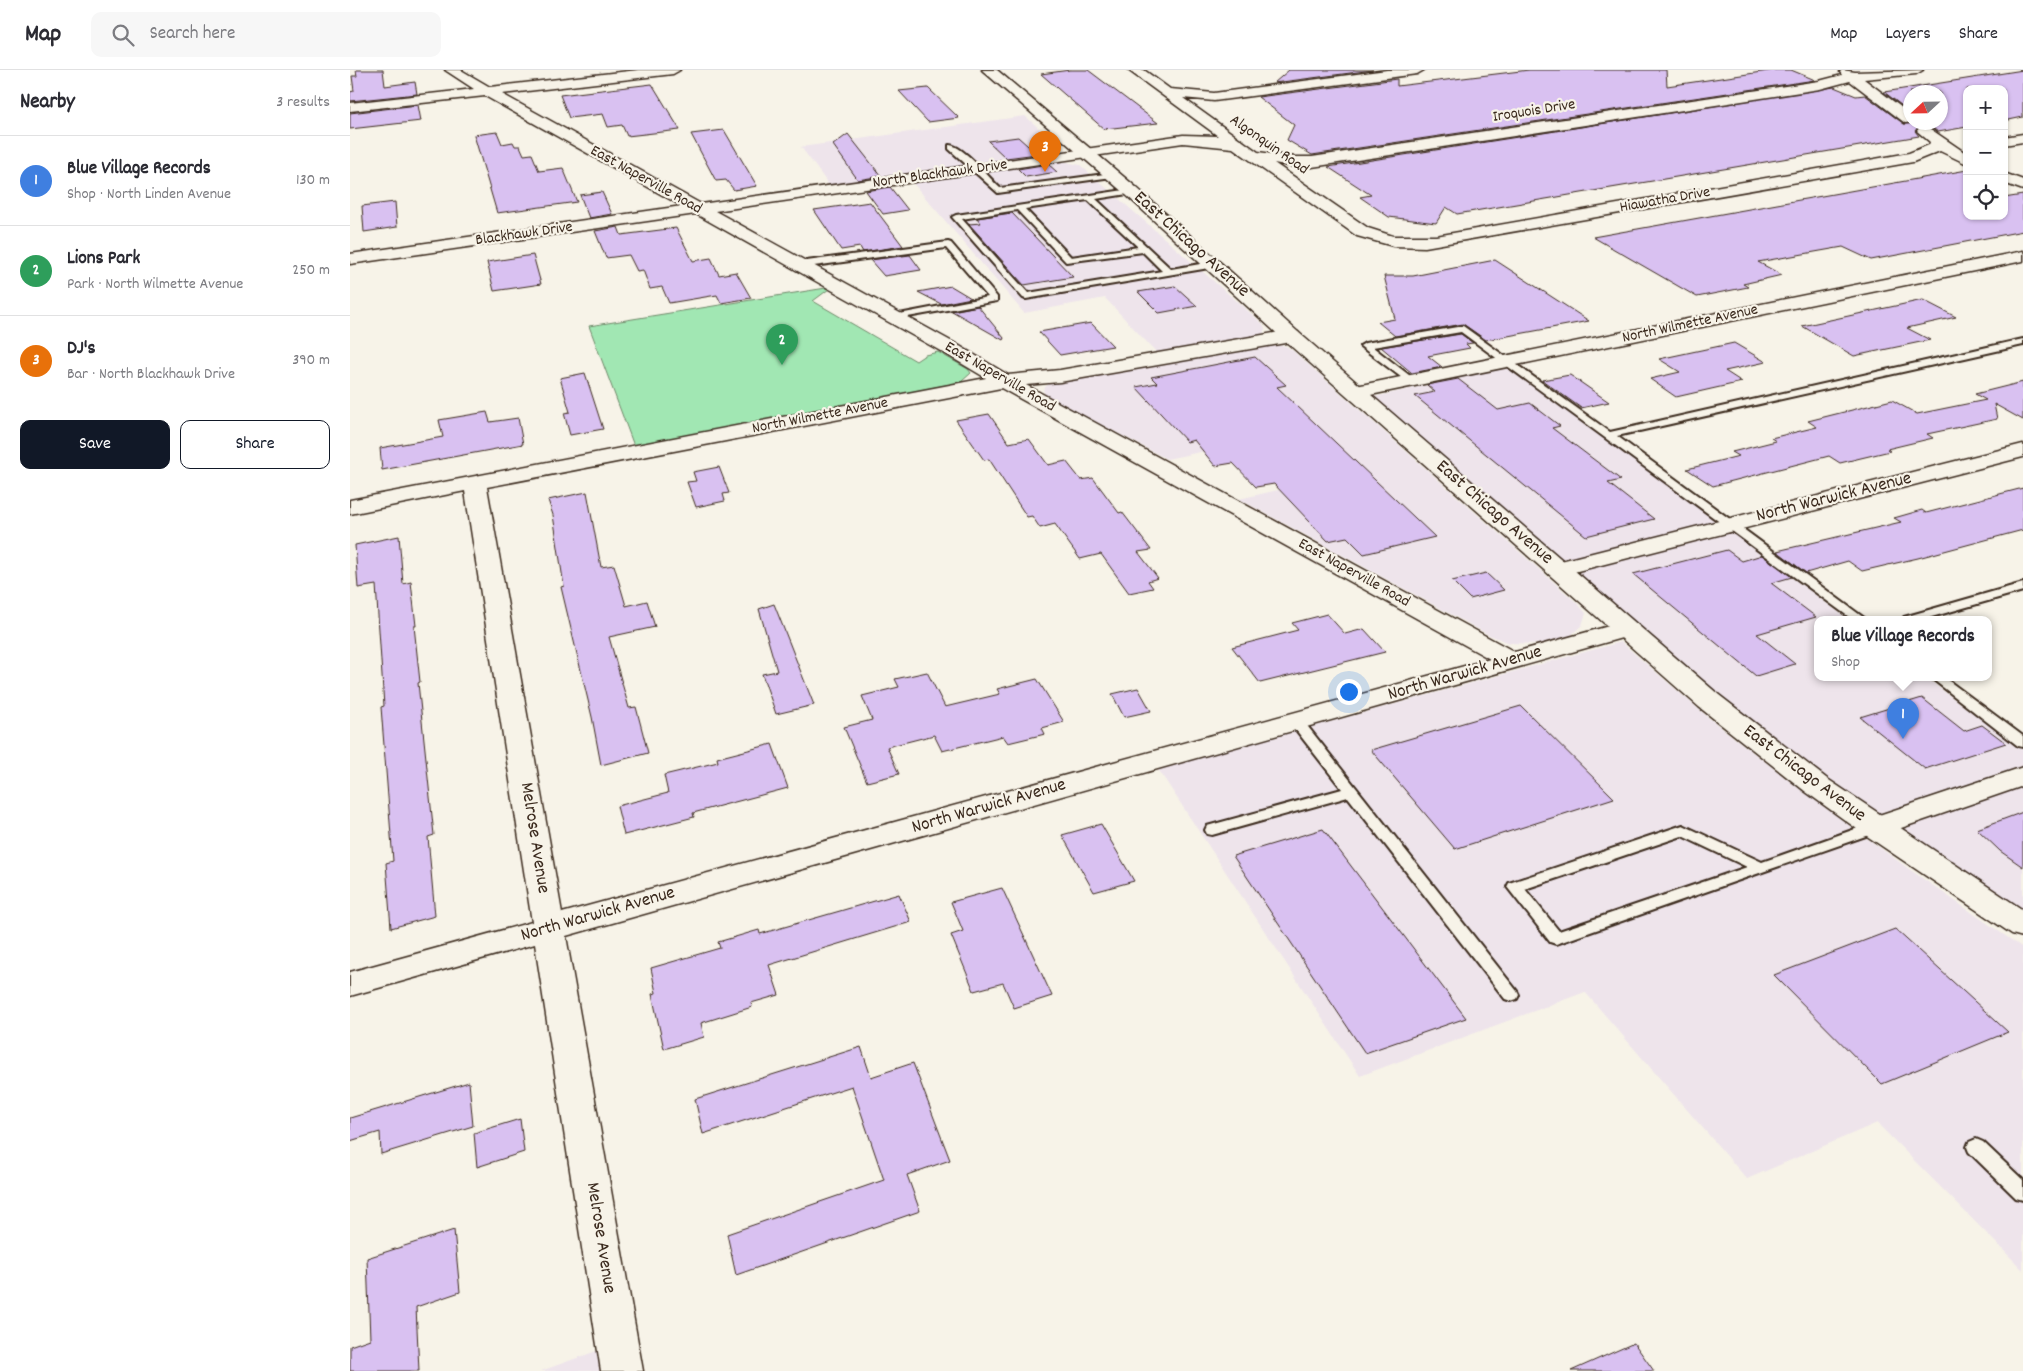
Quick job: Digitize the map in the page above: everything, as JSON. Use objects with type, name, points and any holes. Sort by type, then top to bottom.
[{"type":"street","name":"East Naperville Road","points":[[452,70],[487,92],[1004,381],[1513,660]]},
{"type":"street","points":[[350,107],[673,70]]},
{"type":"street","name":"East Chicago Avenue","points":[[989,70],[1131,191],[1291,336],[1709,701],[1816,785],[2023,926]]},
{"type":"street","name":"Algonquin Road","points":[[1134,70],[1199,118],[1361,231],[1387,239]]},
{"type":"street","points":[[1166,93],[1214,98],[1417,70]]},
{"type":"street","name":"Iroquois Drive","points":[[1820,85],[1849,73],[1916,70]]},
{"type":"street","points":[[1849,73],[1903,114]]},
{"type":"street","name":"Iroquois Drive","points":[[1252,155],[1281,160],[1312,162],[1820,85],[1863,89],[1878,95]]},
{"type":"street","name":"North Blackhawk Drive","points":[[1182,139],[1200,129],[1198,107],[1214,98]]},
{"type":"street","points":[[1923,130],[1963,158]]},
{"type":"street","points":[[2008,140],[2023,138]]},
{"type":"street","name":"North Blackhawk Drive","points":[[698,209],[1182,139],[1237,144]]},
{"type":"street","name":"Hiawatha Drive","points":[[1387,239],[1408,242],[1436,240],[1913,157],[1936,147],[1963,147]]},
{"type":"street","points":[[1913,157],[1963,161]]},
{"type":"street","points":[[1290,182],[1292,174],[1312,162]]},
{"type":"street","points":[[2008,179],[2023,185]]},
{"type":"street","name":"Blackhawk Drive","points":[[350,259],[698,209]]},
{"type":"street","points":[[1361,231],[1359,237],[1364,245],[1371,250],[1384,253],[1405,253],[1436,240]]},
{"type":"street","name":"North Wilmette Avenue","points":[[1356,392],[2023,256]]},
{"type":"street","name":"North Wilmette Avenue","points":[[350,507],[1004,381],[1060,376],[1291,336]]},
{"type":"street","name":"North Warwick Avenue","points":[[1558,569],[2023,450]]},
{"type":"street","name":"Melrose Avenue","points":[[475,483],[622,1371]]},
{"type":"street","name":"North Warwick Avenue","points":[[350,984],[1627,629]]},
{"type":"street","points":[[1875,827],[2023,776]]},
{"type":"lane","points":[[952,147],[998,191],[1112,175]]},
{"type":"lane","points":[[1131,191],[956,217],[1026,296],[1212,264]]},
{"type":"lane","points":[[1090,197],[1169,272]]},
{"type":"lane","points":[[1020,208],[1069,260],[1144,248]]},
{"type":"lane","points":[[798,265],[948,245],[994,299],[894,318]]},
{"type":"lane","points":[[1410,381],[1366,346],[1463,329],[1856,616]]},
{"type":"lane","points":[[1610,435],[2023,342]]},
{"type":"lane","points":[[1922,616],[2023,587]]},
{"type":"lane","points":[[1941,681],[2023,743]]},
{"type":"lane","points":[[1296,721],[1511,994]]},
{"type":"lane","points":[[1212,830],[1351,791]]},
{"type":"lane","points":[[1761,868],[1683,830],[1516,887],[1556,938],[1761,868],[1875,827]]},
{"type":"lane","points":[[1976,1147],[2023,1192]]},
{"type":"shaded area","points":[[1025,116],[1058,145],[1057,150],[1047,154],[1018,159],[829,185],[801,147]]},
{"type":"shaded area","points":[[1054,162],[1080,165],[1263,324],[1265,328],[1263,334],[1256,337],[1159,355],[1105,298],[1024,313],[912,182]]},
{"type":"shaded area","points":[[1274,345],[1286,346],[1292,350],[1577,603],[1586,613],[1582,625],[1571,635],[1540,644],[1510,643],[1489,635],[1239,499],[1321,480],[1277,436],[1167,459],[1045,395],[1043,389],[1059,380]]},
{"type":"shaded area","points":[[1508,367],[1844,616],[1814,616],[1814,681],[1930,681],[2023,750],[2023,913],[1916,845],[1718,695],[1374,397]]},
{"type":"shaded area","points":[[1621,642],[1709,718],[1801,790],[1909,869],[2023,948],[2023,1270],[1877,1123],[1747,1179],[1585,992],[1360,1076],[1158,769]]},
{"type":"shaded area","points":[[602,1349],[604,1371],[541,1371]]},
{"type":"green space","points":[[829,289],[813,301],[916,361],[925,355],[938,352],[968,369],[971,373],[961,382],[634,446],[589,326]]},
{"type":"building","points":[[356,70],[383,70],[385,86],[415,82],[417,94],[350,101],[350,92],[354,91],[352,76],[357,76]]},
{"type":"building","points":[[1070,70],[1088,70],[1158,123],[1104,129],[1041,74]]},
{"type":"building","points":[[1289,70],[1373,70],[1274,83]]},
{"type":"building","points":[[1529,70],[1666,70],[1667,86],[1775,70],[1791,70],[1815,80],[1312,155],[1287,140],[1294,125],[1258,97],[1397,79],[1397,86]]},
{"type":"building","points":[[2023,70],[2023,117],[2008,120],[2008,85],[1963,85],[1963,128],[1938,132],[1935,130],[1948,130],[1948,85],[1928,85]]},
{"type":"building","points":[[652,84],[680,130],[627,136],[622,125],[608,127],[603,114],[569,118],[560,95]]},
{"type":"building","points":[[1834,87],[1856,96],[1865,95],[1903,123],[1903,130],[1916,130],[1919,136],[1457,214],[1446,207],[1436,223],[1389,217],[1360,197],[1371,195],[1328,167]]},
{"type":"building","points":[[928,88],[959,118],[928,122],[899,91]]},
{"type":"building","points":[[1903,89],[1903,107],[1884,92]]},
{"type":"building","points":[[418,105],[421,121],[350,129],[350,113]]},
{"type":"building","points":[[724,130],[757,186],[734,190],[726,180],[716,181],[691,134]]},
{"type":"building","points":[[497,132],[502,144],[513,142],[515,146],[520,146],[524,155],[532,154],[539,171],[563,168],[577,202],[497,213],[474,135]]},
{"type":"building","points":[[848,134],[881,176],[858,180],[833,145]]},
{"type":"building","points":[[1018,137],[1037,154],[1006,158],[988,141]]},
{"type":"building","points":[[1048,164],[1057,172],[1026,177],[1018,169]]},
{"type":"building","points":[[1963,171],[1963,220],[2008,220],[2008,197],[2023,195],[2023,231],[1871,260],[1843,247],[1758,262],[1782,275],[1743,284],[1748,287],[1697,297],[1593,237]]},
{"type":"building","points":[[890,187],[908,210],[883,214],[866,191]]},
{"type":"building","points":[[602,192],[612,214],[589,218],[580,195]]},
{"type":"building","points":[[395,202],[397,227],[364,232],[362,206]]},
{"type":"building","points":[[870,202],[903,246],[863,252],[860,247],[841,250],[814,210]]},
{"type":"building","points":[[1012,213],[1073,277],[1024,285],[969,224],[981,223],[977,218]]},
{"type":"building","points":[[618,227],[621,235],[676,228],[693,261],[711,258],[719,275],[736,272],[751,298],[721,303],[717,295],[669,303],[662,287],[650,289],[643,270],[637,271],[629,255],[606,258],[595,231]]},
{"type":"building","points":[[533,255],[541,284],[494,291],[487,262]]},
{"type":"building","points":[[910,255],[921,270],[884,276],[870,260]]},
{"type":"building","points":[[1495,260],[1589,321],[1486,340],[1463,324],[1395,336],[1378,322],[1395,319],[1384,276],[1413,276]]},
{"type":"building","points":[[951,286],[971,298],[941,304],[918,292]]},
{"type":"building","points":[[1175,286],[1197,306],[1159,313],[1138,292]]},
{"type":"building","points":[[1923,300],[1956,317],[1907,328],[1930,340],[1854,356],[1802,326]]},
{"type":"building","points":[[978,306],[1004,338],[1003,340],[952,311]]},
{"type":"building","points":[[1091,323],[1113,346],[1060,355],[1039,332]]},
{"type":"building","points":[[1461,334],[1473,343],[1466,344],[1470,348],[1428,356],[1442,367],[1412,373],[1381,347]]},
{"type":"building","points":[[1734,343],[1766,362],[1725,371],[1742,382],[1676,397],[1650,379],[1680,372],[1659,359]]},
{"type":"building","points":[[1255,357],[1286,385],[1277,387],[1435,537],[1364,554],[1347,537],[1328,541],[1274,484],[1256,487],[1233,463],[1215,466],[1194,440],[1187,442],[1136,387],[1157,383],[1151,377]]},
{"type":"building","points":[[585,373],[603,429],[570,435],[564,413],[570,412],[560,378]]},
{"type":"building","points":[[1570,375],[1609,402],[1581,408],[1542,380]]},
{"type":"building","points":[[1458,379],[1498,410],[1530,403],[1560,426],[1552,428],[1621,480],[1608,483],[1654,519],[1586,536],[1415,396],[1435,392],[1427,385]]},
{"type":"building","points":[[2023,382],[2023,420],[1994,404],[1997,419],[1927,434],[1933,438],[1887,449],[1890,451],[1840,463],[1829,456],[1713,486],[1687,469],[1739,456],[1732,452],[1776,441],[1771,438],[1817,427],[1808,421],[1892,400],[1917,414],[1986,400],[1975,394]]},
{"type":"building","points":[[487,412],[490,422],[518,418],[523,444],[382,470],[380,448],[443,437],[439,420]]},
{"type":"building","points":[[989,414],[1009,443],[1029,439],[1048,465],[1066,461],[1081,480],[1093,478],[1119,513],[1122,512],[1151,550],[1138,552],[1158,578],[1148,581],[1153,588],[1129,593],[1101,554],[1080,559],[1055,524],[1040,528],[1032,516],[1027,517],[989,459],[984,460],[956,420]]},
{"type":"building","points":[[719,467],[729,493],[723,494],[725,501],[696,507],[687,482],[696,481],[693,472]]},
{"type":"building","points":[[2023,488],[2023,530],[1918,558],[1862,571],[1848,561],[1806,573],[1777,551],[1901,522],[1894,518],[1922,510],[1926,513]]},
{"type":"building","points":[[587,492],[601,567],[614,565],[626,606],[647,601],[655,627],[609,637],[629,708],[636,707],[648,753],[601,765],[592,717],[561,587],[564,586],[553,515],[548,500]]},
{"type":"building","points":[[399,536],[403,584],[411,582],[416,626],[414,626],[420,682],[418,683],[434,835],[428,837],[435,916],[391,928],[386,863],[393,861],[381,707],[384,706],[376,585],[358,588],[355,545]]},
{"type":"building","points":[[1727,550],[1742,561],[1762,555],[1792,577],[1771,583],[1815,616],[1757,634],[1795,664],[1756,676],[1633,574]]},
{"type":"building","points":[[1486,573],[1504,590],[1470,599],[1452,581]]},
{"type":"building","points":[[774,604],[814,705],[776,714],[762,674],[777,671],[759,609]]},
{"type":"building","points":[[1327,614],[1345,634],[1364,629],[1385,652],[1260,683],[1232,647],[1298,630],[1292,623]]},
{"type":"building","points":[[927,672],[945,707],[1000,694],[997,689],[1037,679],[1064,722],[1042,728],[1045,734],[1008,743],[1003,736],[942,751],[934,735],[887,747],[899,774],[867,782],[844,727],[872,720],[862,696],[899,687],[895,679]]},
{"type":"building","points":[[1138,688],[1151,711],[1124,717],[1112,694]]},
{"type":"building","points":[[1922,698],[1964,731],[1982,725],[2006,743],[1925,769],[1860,717]]},
{"type":"building","points":[[1521,706],[1614,798],[1455,849],[1371,750]]},
{"type":"building","points":[[772,744],[788,788],[693,813],[694,817],[624,835],[617,806],[668,793],[664,775],[718,762],[717,758]]},
{"type":"building","points":[[2023,812],[2023,867],[2000,851],[1977,829]]},
{"type":"building","points":[[1101,824],[1134,881],[1094,892],[1062,835]]},
{"type":"building","points":[[1323,829],[1466,1018],[1365,1053],[1233,856]]},
{"type":"building","points":[[1002,888],[1052,996],[1014,1008],[1003,983],[974,991],[951,935],[963,931],[951,902]]},
{"type":"building","points":[[899,894],[911,922],[769,965],[779,995],[751,1003],[752,1007],[701,1023],[704,1037],[664,1049],[652,994],[656,993],[651,968],[720,948],[718,942],[759,930],[760,934]]},
{"type":"building","points":[[1895,929],[2008,1032],[1882,1084],[1774,975]]},
{"type":"building","points":[[861,1047],[871,1077],[913,1063],[950,1160],[907,1175],[920,1211],[736,1275],[727,1234],[884,1180],[852,1086],[703,1134],[695,1099]]},
{"type":"building","points":[[469,1082],[473,1126],[381,1154],[380,1132],[350,1141],[350,1118]]},
{"type":"building","points":[[520,1119],[524,1152],[477,1167],[474,1133]]},
{"type":"building","points":[[454,1230],[460,1292],[416,1307],[419,1371],[350,1371],[350,1346],[370,1339],[367,1258]]},
{"type":"building","points":[[1634,1343],[1654,1371],[1571,1371]]},
{"type":"place","name":"DJ's","points":[[1045,172]]},
{"type":"place","name":"Lions Park","points":[[782,365]]},
{"type":"place","name":"Blue Village Records","points":[[1903,739]]}]
